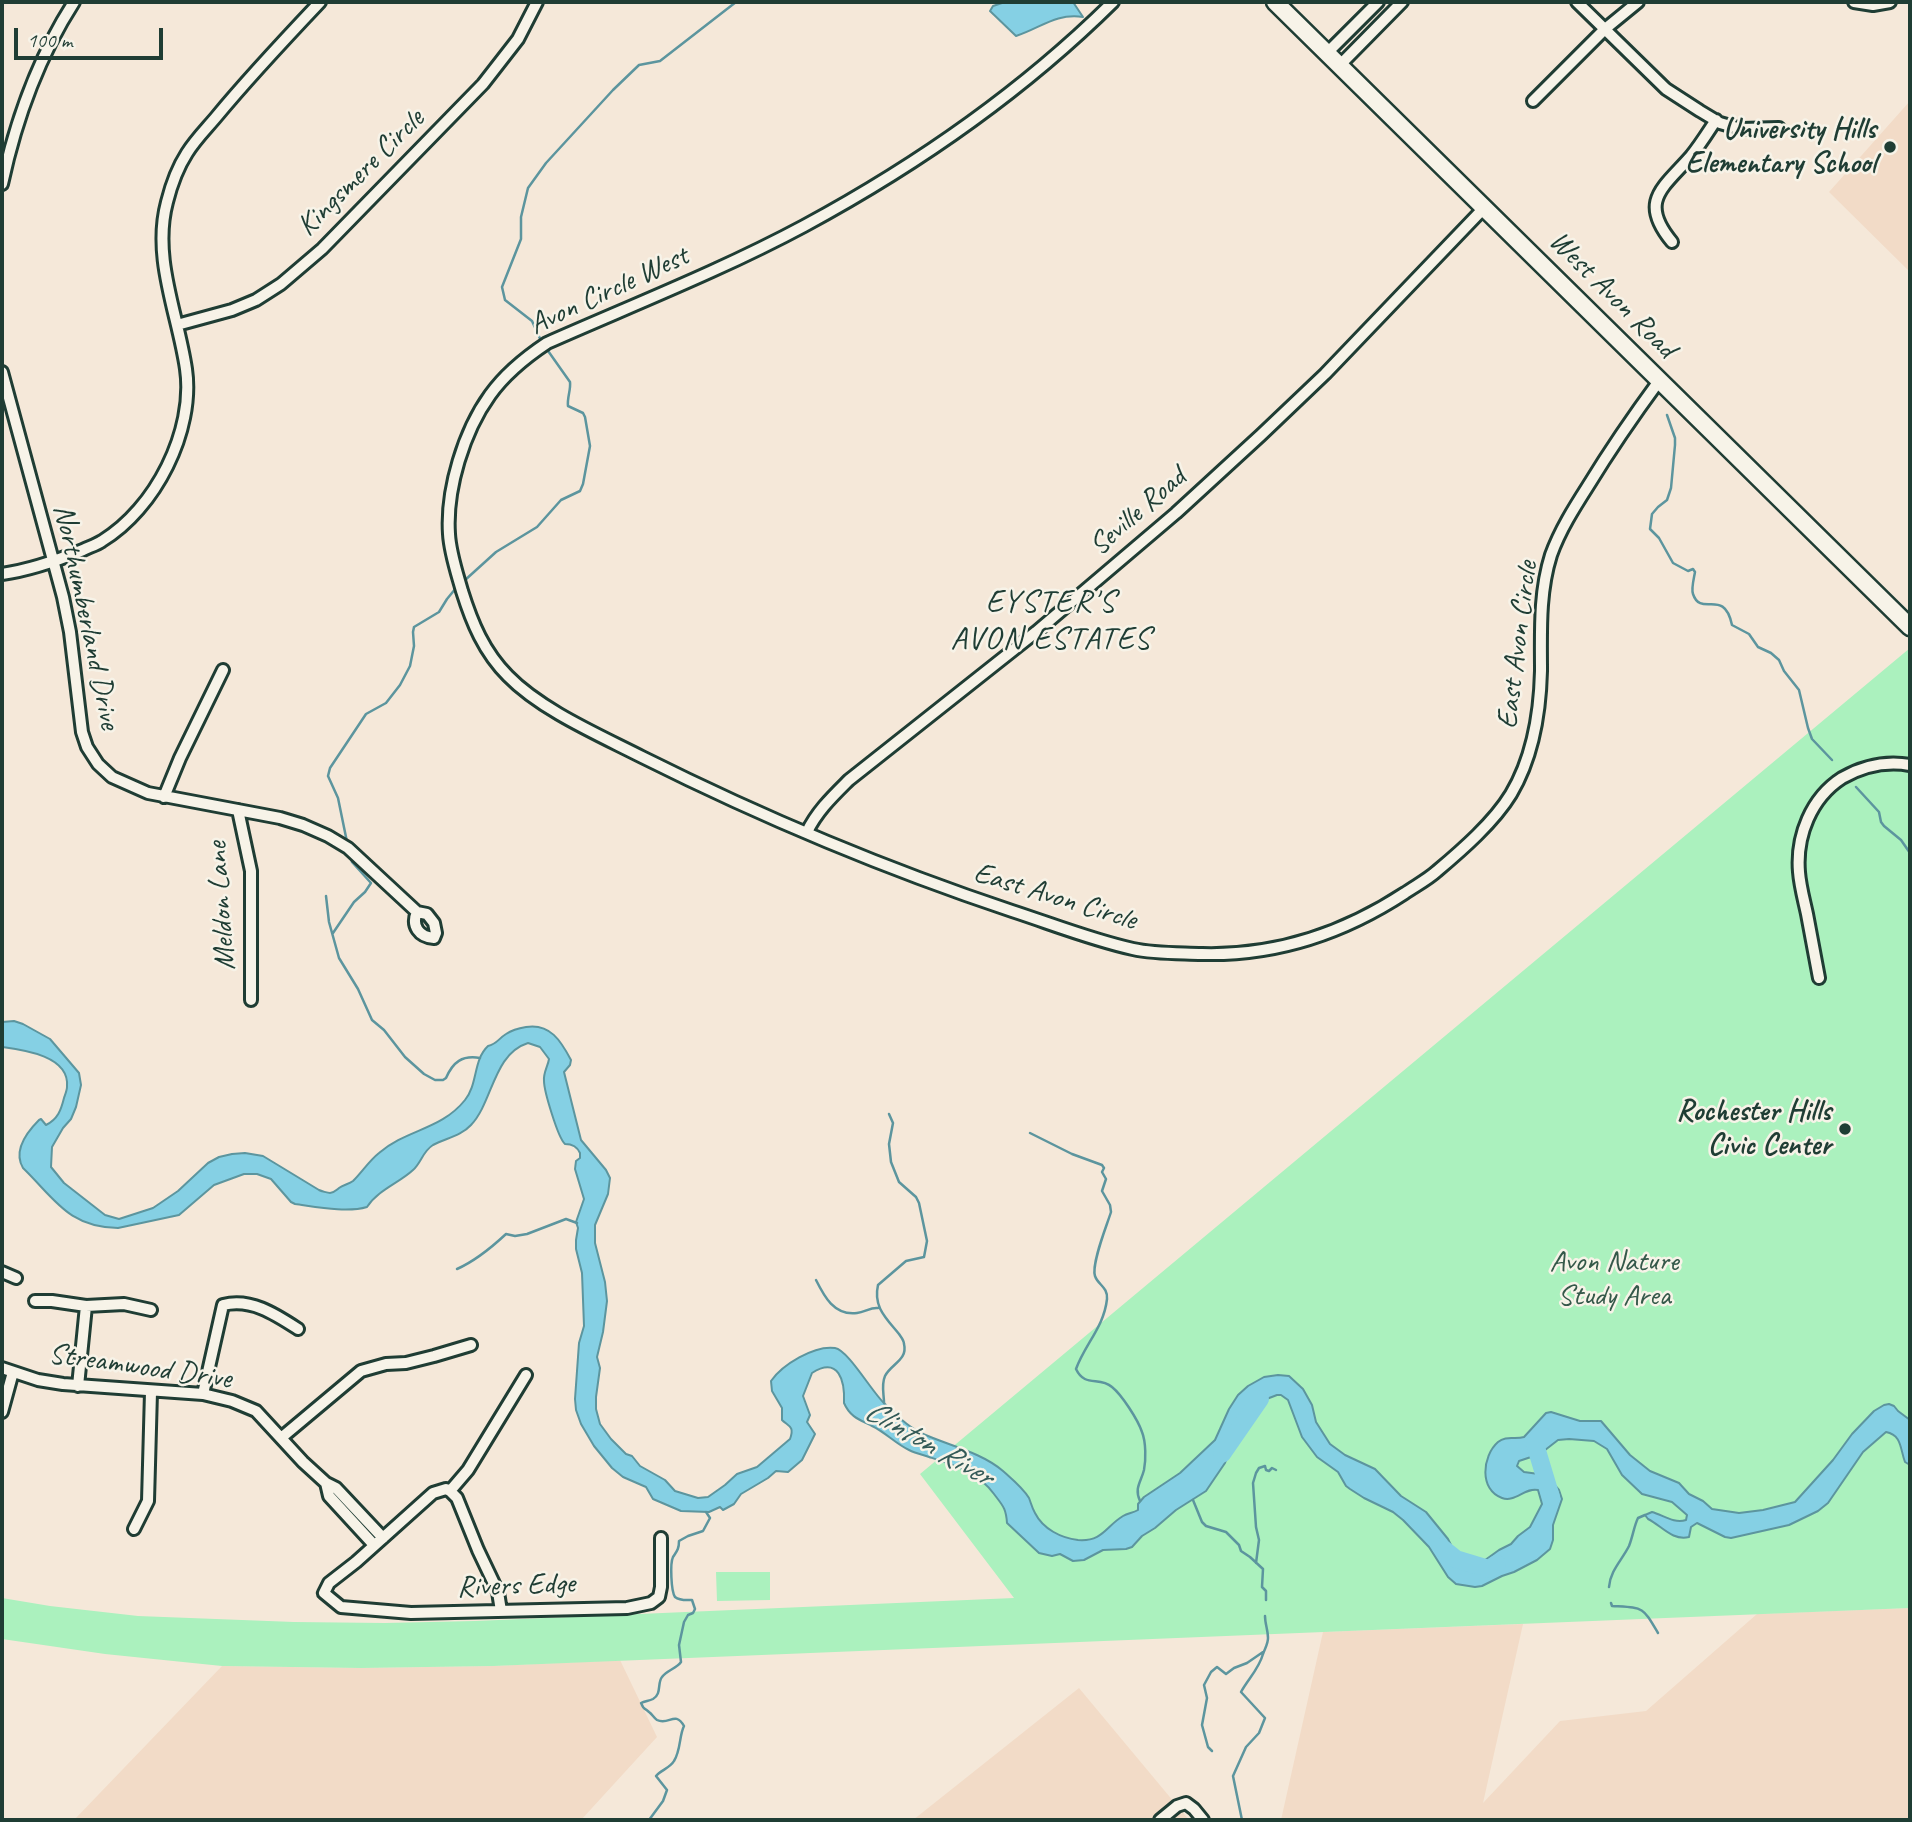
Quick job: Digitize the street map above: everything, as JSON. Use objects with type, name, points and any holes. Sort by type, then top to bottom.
[{"type":"street","points":[[2,184],[30,86],[54,33],[74,2]]},
{"type":"street","points":[[2,574],[54,562],[102,542],[136,514],[155,489],[176,451],[187,395],[186,370],[167,283],[162,231],[166,204],[174,180],[187,153],[250,76],[320,2]]},
{"type":"street","name":"Kingsmere Circle","points":[[177,324],[232,310],[256,300],[281,284],[322,249],[483,85],[518,39],[537,2]]},
{"type":"street","name":"Avon Circle West","points":[[807,832],[668,770],[564,716],[510,679],[493,659],[479,639],[467,609],[449,534],[456,471],[472,425],[505,378],[526,357],[547,343],[760,248],[887,178],[973,121],[1045,66],[1113,2]]},
{"type":"street","name":"West Avon Road","points":[[1275,2],[1910,627]]},
{"type":"street","points":[[1328,52],[1378,2]]},
{"type":"street","points":[[1340,65],[1402,2]]},
{"type":"street","points":[[1577,2],[1666,89],[1716,120],[1741,129],[1779,128]]},
{"type":"street","points":[[1533,101],[1605,29],[1638,2]]},
{"type":"street","points":[[1854,2],[1873,5],[1890,2]]},
{"type":"street","points":[[1672,242],[1660,228],[1656,198],[1716,120]]},
{"type":"street","name":"Seville Road","points":[[807,832],[827,802],[849,780],[1046,623],[1166,521],[1261,435],[1325,374],[1484,208]]},
{"type":"street","name":"Northumberland Drive","points":[[2,372],[54,562],[70,632],[82,732],[87,747],[98,764],[112,777],[148,793],[280,818],[328,836],[348,848],[417,912]]},
{"type":"street","name":"East Avon Circle","points":[[807,832],[962,894],[1136,950],[1204,954],[1263,950],[1302,942],[1347,926],[1384,907],[1433,874],[1483,829],[1511,795],[1527,760],[1536,728],[1541,675],[1541,606],[1550,558],[1572,511],[1632,417],[1660,381]]},
{"type":"street","points":[[164,797],[223,670]]},
{"type":"street","points":[[1819,978],[1798,871],[1801,838],[1807,819],[1828,789],[1852,772],[1878,765],[1910,765]]},
{"type":"street","name":"Meldon Lane","points":[[238,810],[251,871],[251,1000]]},
{"type":"street","points":[[2,1272],[16,1278]]},
{"type":"street","points":[[35,1301],[52,1300],[86,1306],[124,1304],[151,1310]]},
{"type":"street","points":[[204,1394],[223,1305],[234,1302],[257,1306],[298,1329]]},
{"type":"street","points":[[78,1386],[86,1306]]},
{"type":"street","points":[[281,1438],[361,1371],[386,1364],[424,1359],[471,1345]]},
{"type":"street","name":"Streamwood Drive","points":[[2,1368],[38,1380],[78,1386],[204,1394],[256,1411],[326,1483],[329,1496],[379,1541]]},
{"type":"street","points":[[2,1412],[5,1392],[13,1372]]},
{"type":"street","points":[[450,1491],[468,1471],[526,1375]]},
{"type":"street","points":[[134,1528],[148,1501],[151,1392]]},
{"type":"street","points":[[379,1541],[433,1493],[446,1489],[450,1491],[457,1498],[498,1592],[500,1611]]},
{"type":"street","name":"Rivers Edge","points":[[379,1541],[329,1583],[324,1593],[332,1601],[341,1607],[360,1610],[411,1613],[627,1608],[651,1604],[659,1597],[661,1587],[661,1538]]},
{"type":"street","points":[[1160,1820],[1177,1806],[1186,1803],[1194,1808],[1203,1820]]},
{"type":"shaded area","name":"University Hills Elementary School","points":[[1910,101],[1910,272],[1829,192]]},
{"type":"shaded area","points":[[1910,1608],[1910,1820],[1281,1820],[1323,1632],[1523,1624],[1483,1803],[1560,1721],[1646,1711],[1757,1614]]},
{"type":"shaded area","points":[[620,1660],[657,1737],[581,1820],[74,1820],[222,1666],[361,1668]]},
{"type":"shaded area","points":[[1079,1688],[1189,1820],[913,1820]]},
{"type":"green space","name":"Avon Nature Study Area","points":[[1910,648],[1910,1608],[493,1666],[222,1666],[105,1654],[2,1639],[2,1598],[138,1616],[385,1623],[1014,1598],[920,1474]]},
{"type":"green space","points":[[716,1572],[770,1572],[770,1600],[717,1601]]},
{"type":"water","points":[[1005,2],[1073,2],[1083,17],[1056,19],[1016,36],[990,11],[993,6]]},
{"type":"water","points":[[14,1021],[50,1039],[79,1073],[81,1085],[76,1107],[52,1147],[51,1167],[64,1183],[105,1215],[119,1219],[153,1208],[178,1191],[208,1163],[232,1154],[263,1156],[319,1190],[334,1192],[353,1181],[375,1156],[390,1145],[435,1124],[456,1110],[469,1094],[480,1058],[488,1046],[508,1033],[526,1027],[542,1028],[554,1035],[571,1060],[564,1072],[581,1140],[610,1178],[608,1194],[595,1225],[595,1243],[607,1301],[597,1357],[600,1368],[596,1409],[600,1424],[611,1439],[640,1466],[665,1480],[675,1491],[698,1498],[708,1497],[737,1474],[757,1467],[790,1439],[791,1429],[782,1420],[782,1408],[772,1391],[771,1381],[799,1357],[827,1348],[840,1350],[879,1398],[906,1423],[921,1433],[994,1464],[1024,1491],[1043,1524],[1059,1535],[1078,1540],[1099,1536],[1123,1516],[1138,1510],[1138,1504],[1144,1497],[1180,1473],[1215,1440],[1238,1395],[1264,1377],[1278,1375],[1289,1376],[1303,1389],[1312,1405],[1316,1422],[1330,1444],[1345,1455],[1375,1469],[1401,1496],[1426,1512],[1448,1539],[1457,1557],[1464,1563],[1473,1565],[1481,1563],[1511,1544],[1530,1527],[1542,1504],[1538,1490],[1502,1498],[1489,1488],[1485,1472],[1489,1456],[1498,1442],[1524,1437],[1546,1413],[1551,1412],[1580,1421],[1601,1421],[1630,1455],[1650,1471],[1679,1483],[1689,1494],[1712,1509],[1739,1513],[1795,1502],[1833,1460],[1852,1434],[1874,1411],[1884,1405],[1894,1406],[1910,1420],[1910,1465],[1905,1462],[1898,1439],[1886,1432],[1863,1452],[1828,1503],[1818,1511],[1789,1525],[1731,1538],[1697,1523],[1691,1527],[1689,1537],[1683,1538],[1667,1532],[1645,1515],[1652,1512],[1682,1521],[1686,1520],[1687,1515],[1672,1502],[1642,1494],[1622,1475],[1607,1449],[1594,1441],[1558,1440],[1540,1454],[1519,1461],[1517,1466],[1524,1472],[1546,1475],[1559,1490],[1562,1499],[1553,1525],[1550,1549],[1537,1560],[1514,1572],[1475,1587],[1456,1584],[1448,1577],[1429,1547],[1403,1520],[1346,1486],[1338,1472],[1317,1457],[1302,1437],[1288,1400],[1277,1395],[1264,1400],[1238,1428],[1225,1463],[1206,1491],[1176,1510],[1132,1547],[1103,1550],[1084,1560],[1073,1561],[1060,1554],[1052,1556],[1039,1553],[1007,1523],[1000,1501],[981,1480],[956,1466],[909,1450],[852,1415],[844,1403],[841,1379],[834,1369],[829,1367],[812,1373],[803,1396],[810,1415],[807,1422],[815,1434],[802,1460],[788,1472],[776,1471],[741,1494],[734,1504],[723,1510],[720,1507],[709,1512],[681,1511],[653,1499],[646,1487],[623,1477],[612,1468],[594,1446],[576,1410],[579,1343],[584,1326],[582,1273],[576,1249],[576,1222],[584,1199],[575,1169],[580,1153],[574,1146],[565,1144],[555,1124],[544,1081],[549,1059],[540,1047],[528,1043],[507,1057],[471,1125],[430,1148],[413,1170],[377,1196],[367,1207],[341,1209],[295,1204],[271,1179],[257,1174],[244,1174],[214,1185],[179,1215],[118,1228],[87,1223],[74,1217],[23,1168],[20,1155],[26,1136],[39,1120],[46,1125],[56,1117],[67,1087],[66,1077],[54,1062],[44,1056],[2,1047],[2,1022]]},
{"type":"waterway","points":[[542,343],[532,321],[505,300],[502,287],[521,239],[521,217],[528,188],[546,163],[639,65],[660,61],[736,2]]},
{"type":"waterway","points":[[464,581],[496,552],[537,527],[561,500],[580,491],[583,484],[590,446],[585,417],[583,413],[568,406],[570,382],[546,348]]},
{"type":"waterway","points":[[1667,415],[1675,438],[1671,488],[1667,500],[1652,514],[1650,529],[1659,538],[1673,563],[1695,572],[1692,592],[1697,601],[1724,608],[1732,625],[1749,634],[1758,647],[1779,660],[1799,690],[1812,739],[1832,760]]},
{"type":"waterway","points":[[347,842],[338,798],[328,776],[330,768],[366,714],[386,703],[400,685],[410,666],[414,627],[439,612],[456,588]]},
{"type":"waterway","points":[[1856,787],[1879,812],[1884,826],[1901,840],[1910,853]]},
{"type":"waterway","points":[[333,933],[371,883],[352,862],[351,856]]},
{"type":"waterway","points":[[326,896],[329,922],[339,958],[358,989],[372,1020],[384,1030],[405,1057],[435,1080],[446,1078],[452,1068],[463,1059],[480,1058]]},
{"type":"waterway","points":[[884,1403],[885,1376],[904,1354],[905,1349],[902,1339],[879,1306],[878,1285],[906,1261],[924,1257],[927,1241],[919,1203],[899,1182],[891,1162],[889,1144],[893,1123],[889,1114]]},
{"type":"waterway","points":[[1030,1133],[1104,1168],[1102,1172],[1106,1179],[1102,1191],[1111,1212],[1094,1270],[1107,1299],[1102,1318],[1076,1369],[1084,1378],[1112,1387],[1140,1427],[1145,1456],[1138,1489],[1140,1501]]},
{"type":"waterway","points":[[457,1269],[483,1254],[506,1234],[527,1234],[566,1219],[577,1223]]},
{"type":"waterway","points":[[816,1280],[831,1304],[842,1311],[857,1313],[878,1308]]},
{"type":"waterway","name":"Clinton River","points":[[1222,1454],[1260,1399]]},
{"type":"waterway","name":"Clinton River","points":[[1543,1436],[1535,1444],[1551,1497]]},
{"type":"waterway","points":[[1256,1563],[1259,1540],[1253,1483],[1259,1468],[1265,1466],[1266,1470],[1276,1470]]},
{"type":"waterway","points":[[1193,1500],[1206,1526],[1226,1532],[1239,1545],[1241,1551],[1263,1569],[1262,1587],[1266,1591],[1266,1600]]},
{"type":"waterway","points":[[649,1820],[663,1801],[667,1790],[656,1776],[674,1761],[684,1726],[678,1719],[657,1720],[641,1703],[656,1697],[662,1677],[681,1662],[679,1645],[684,1622],[695,1609],[692,1600],[675,1597],[672,1560],[679,1541],[703,1531],[710,1518],[706,1512]]},
{"type":"waterway","points":[[1609,1587],[1614,1571],[1629,1546],[1638,1518],[1645,1515]]},
{"type":"waterway","name":"Clinton River","points":[[1441,1547],[1456,1559],[1489,1569],[1497,1564]]},
{"type":"waterway","points":[[1611,1603],[1612,1606],[1641,1610],[1658,1633]]},
{"type":"waterway","points":[[1242,1820],[1233,1776],[1246,1747],[1259,1733],[1265,1718],[1241,1692],[1259,1664],[1267,1644],[1265,1616]]},
{"type":"waterway","points":[[1212,1751],[1208,1747],[1202,1725],[1207,1698],[1204,1685],[1217,1667],[1226,1674],[1263,1652]]},
{"type":"place","name":"University Hills Elementary School","points":[[1890,147]]},
{"type":"place","name":"Rochester Hills Civic Center","points":[[1845,1129]]},
{"type":"district","name":"EYSTER'S AVON ESTATES","points":[[1051,622]]}]
